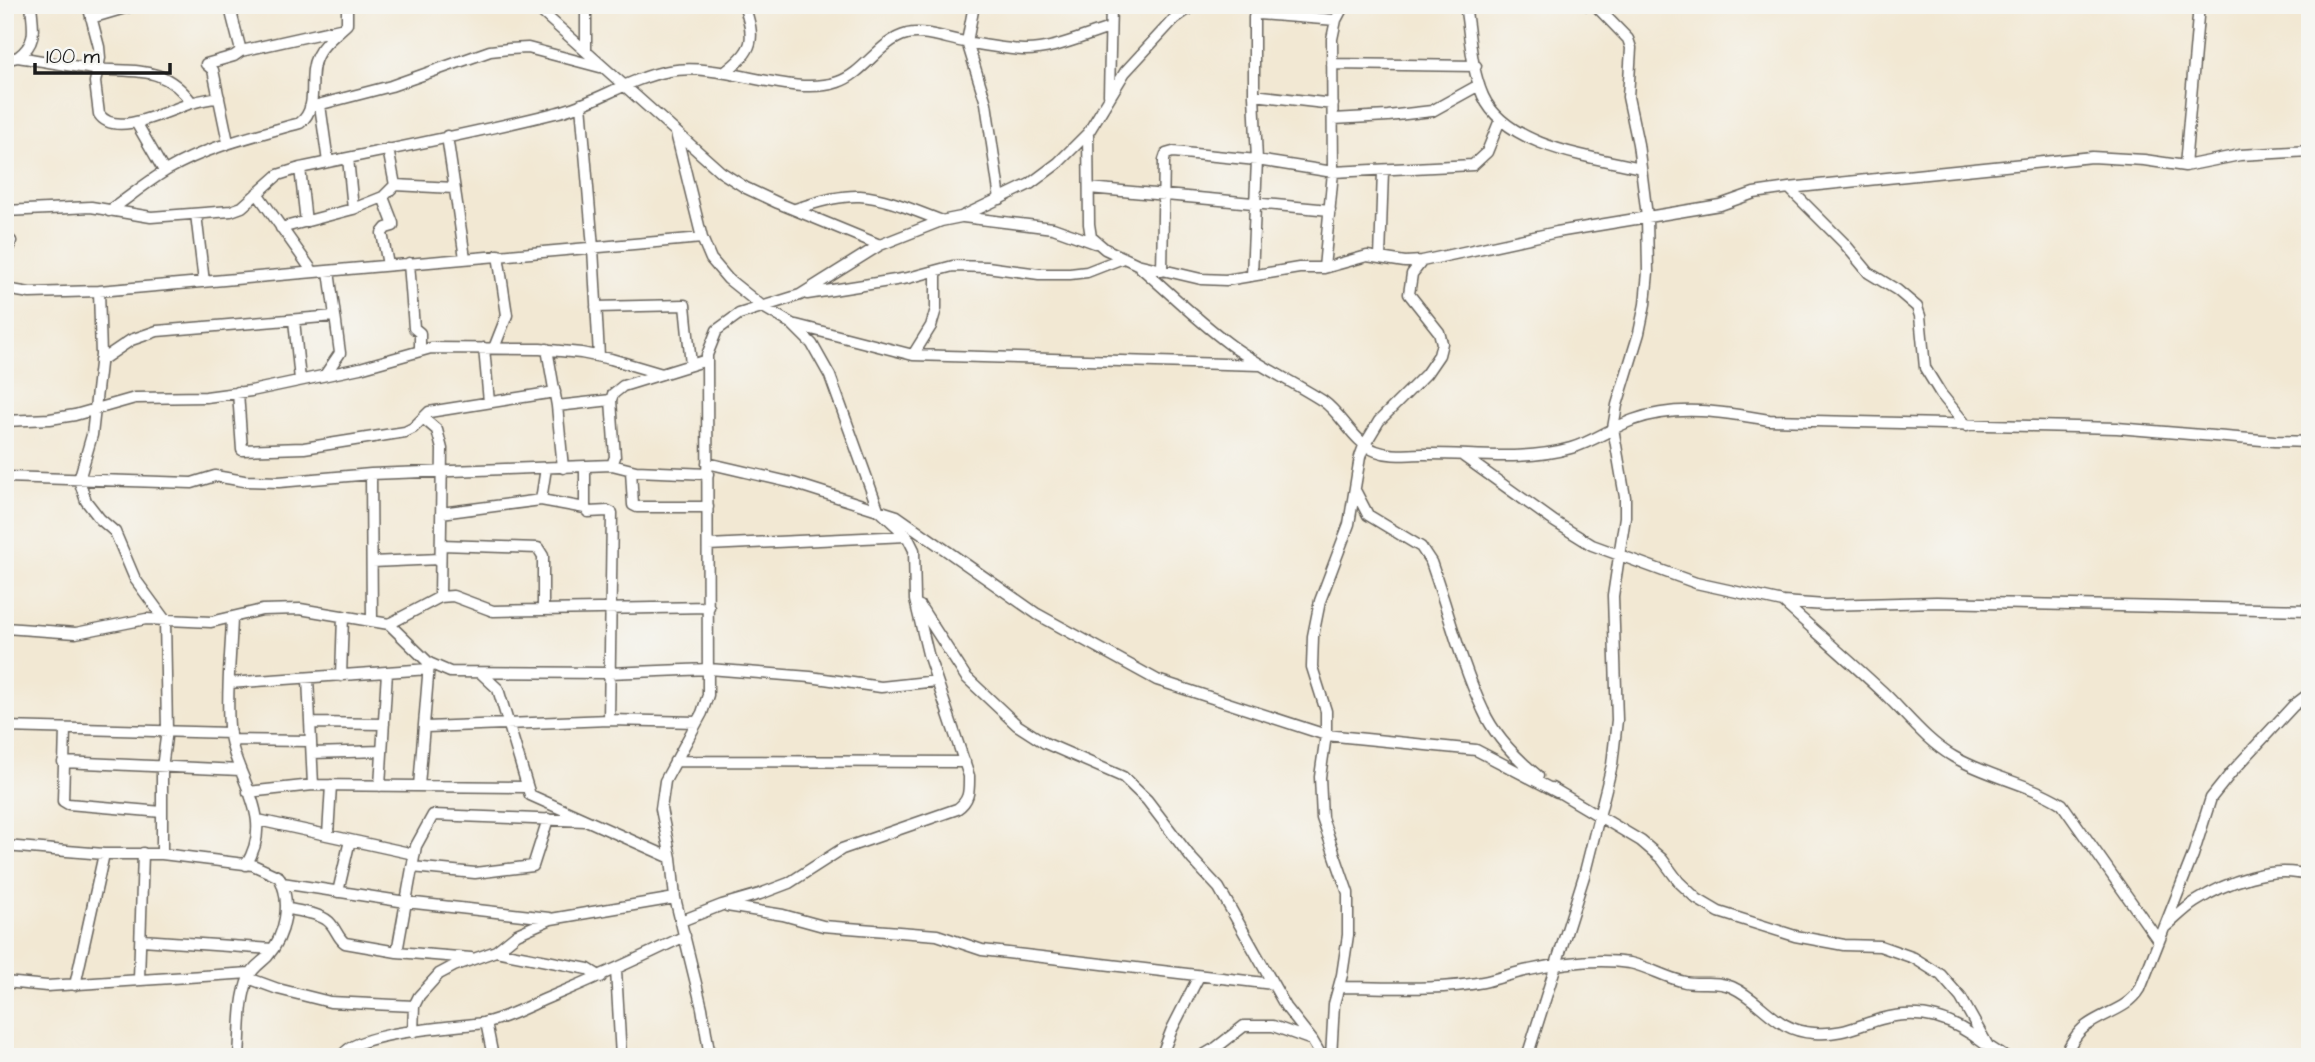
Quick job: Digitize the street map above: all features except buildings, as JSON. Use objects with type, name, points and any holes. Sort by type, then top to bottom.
[{"type":"street","points":[[18,57],[31,44],[31,5]]},
{"type":"street","points":[[88,5],[99,47],[100,58],[95,82],[102,119],[107,122],[138,124],[192,103],[219,97]]},
{"type":"street","points":[[91,18],[135,5]]},
{"type":"street","points":[[237,5],[232,16],[241,51]]},
{"type":"street","points":[[328,162],[315,106],[317,55],[347,24],[347,5]]},
{"type":"street","points":[[534,5],[721,172],[746,188],[880,245]]},
{"type":"street","points":[[586,5],[586,51]]},
{"type":"street","points":[[725,72],[744,57],[752,37],[744,5]]},
{"type":"street","points":[[974,5],[967,42],[986,103],[1000,199]]},
{"type":"street","points":[[1109,95],[1111,5]]},
{"type":"street","points":[[961,217],[1030,184],[1049,170],[1088,133],[1125,72],[1174,19],[1194,5]]},
{"type":"street","points":[[1324,268],[1333,172],[1332,38],[1336,20],[1344,5]]},
{"type":"street","points":[[1465,5],[1479,85],[1484,98],[1500,120],[1546,145],[1641,168]]},
{"type":"street","points":[[1591,6],[1618,5]]},
{"type":"street","points":[[2185,166],[2199,5]]},
{"type":"street","points":[[1527,1057],[1600,817],[1612,765],[1617,720],[1613,596],[1624,535],[1625,497],[1613,428],[1617,405],[1639,333],[1648,272],[1647,216],[1628,97],[1631,48],[1628,39],[1591,6]]},
{"type":"street","points":[[1252,276],[1257,160],[1254,17],[1258,14],[1336,20]]},
{"type":"street","points":[[228,142],[213,70],[206,64],[234,56],[241,51],[343,29]]},
{"type":"street","points":[[5,211],[91,207],[151,217],[231,211],[242,207],[278,175],[558,113],[669,71],[700,68],[787,84],[817,85],[838,82],[858,71],[887,44],[907,34],[928,34],[1025,50],[1048,47],[1110,29]]},
{"type":"street","points":[[109,211],[164,171],[228,142],[300,123],[315,106],[391,86],[490,51],[528,48],[604,68]]},
{"type":"street","points":[[5,60],[18,57],[97,69],[124,69],[164,77],[180,87],[192,103]]},
{"type":"street","points":[[1332,64],[1476,66]]},
{"type":"street","points":[[1333,118],[1432,111],[1479,85]]},
{"type":"street","points":[[1254,95],[1333,104]]},
{"type":"street","points":[[582,104],[599,356]]},
{"type":"street","points":[[1162,271],[1166,154],[1173,152],[1257,160],[1333,172],[1473,165],[1487,152],[1500,120]]},
{"type":"street","points":[[138,124],[164,171]]},
{"type":"street","points":[[676,132],[702,238],[711,259],[729,279],[763,307],[792,324],[812,344],[831,376],[878,509],[907,536],[914,550],[915,600],[937,681],[970,776],[969,793],[965,803],[957,809],[842,849],[789,883],[681,921]]},
{"type":"street","points":[[1088,133],[1089,224],[1095,243]]},
{"type":"street","points":[[447,136],[465,258]]},
{"type":"street","points":[[388,149],[395,185]]},
{"type":"street","points":[[800,295],[880,245],[941,220],[961,217],[1053,228],[1095,243],[1137,264],[1201,279],[1226,281],[1299,268],[1324,268],[1367,256],[1405,262],[1422,261],[1647,216],[1720,205],[1754,192],[2092,157],[2185,166],[2240,155],[2310,150]]},
{"type":"street","points":[[348,158],[354,209]]},
{"type":"street","points":[[300,168],[306,222]]},
{"type":"street","points":[[1380,258],[1383,171]]},
{"type":"street","points":[[281,228],[354,209],[383,197],[395,185],[454,188]]},
{"type":"street","points":[[1089,188],[1330,210]]},
{"type":"street","points":[[1789,188],[1844,243],[1869,273],[1897,290],[1917,307],[1924,368],[1966,426]]},
{"type":"street","points":[[257,193],[313,272]]},
{"type":"street","points":[[795,209],[835,198],[860,196],[882,200],[941,220]]},
{"type":"street","points":[[383,197],[393,223],[393,226],[382,233],[388,265]]},
{"type":"street","points":[[196,214],[204,282]]},
{"type":"street","points":[[5,236],[12,241],[5,260]]},
{"type":"street","points":[[5,289],[43,293],[99,292],[702,238]]},
{"type":"street","points":[[489,402],[489,348],[507,315],[499,256]]},
{"type":"street","points":[[710,1057],[675,898],[671,858],[660,809],[665,780],[697,722],[708,695],[707,360],[711,341],[718,330],[739,314],[800,295],[908,278],[953,267],[1070,274],[1087,272],[1124,258]]},
{"type":"street","points":[[1331,1057],[1334,1004],[1348,935],[1348,893],[1322,818],[1320,777],[1326,735],[1326,711],[1312,667],[1313,636],[1320,601],[1349,524],[1364,446],[1379,421],[1426,374],[1439,355],[1442,343],[1439,332],[1409,294],[1412,274],[1422,261]]},
{"type":"street","points":[[409,263],[414,328],[420,333],[420,351]]},
{"type":"street","points":[[1137,264],[1227,342],[1325,403],[1364,446],[1390,455],[1507,457],[1569,449],[1592,441],[1613,428],[1667,411],[1735,414],[1769,420],[2117,428],[2310,442]]},
{"type":"street","points":[[325,375],[339,357],[329,271]]},
{"type":"street","points":[[913,355],[931,326],[936,309],[936,271]]},
{"type":"street","points":[[99,292],[100,361],[92,435],[79,480],[86,501],[100,519],[116,532],[135,579],[165,620],[167,730],[162,768],[162,854]]},
{"type":"street","points":[[596,307],[685,304],[691,365]]},
{"type":"street","points":[[100,361],[131,340],[156,331],[335,316]]},
{"type":"street","points":[[294,320],[300,380]]},
{"type":"street","points":[[792,324],[913,355],[1260,365]]},
{"type":"street","points":[[5,421],[75,415],[95,407],[135,398],[206,397],[238,393],[325,375],[432,348],[547,349],[599,356],[662,374]]},
{"type":"street","points":[[547,349],[557,406],[563,468]]},
{"type":"street","points":[[612,465],[615,457],[611,400],[613,394],[623,386],[707,360]]},
{"type":"street","points":[[238,393],[242,450],[304,448],[405,432],[429,412],[555,392]]},
{"type":"street","points":[[557,406],[611,400]]},
{"type":"street","points":[[423,418],[437,430],[442,449],[440,597]]},
{"type":"street","points":[[1463,455],[1555,522],[1592,545],[1696,583],[1783,602],[1825,605],[1936,602],[2310,610]]},
{"type":"street","points":[[5,477],[192,483],[215,476],[244,481],[279,482],[370,474],[612,465],[631,470],[707,468],[793,483],[897,516],[1037,614],[1157,680],[1326,735],[1476,750],[1493,757],[1641,841],[1662,859],[1679,882],[1697,899],[1719,912],[1795,936],[1844,945],[1880,946],[1914,958],[1941,975],[1961,998],[1988,1046]]},
{"type":"street","points":[[541,499],[546,468]]},
{"type":"street","points":[[585,468],[585,508]]},
{"type":"street","points":[[631,470],[634,505],[637,507],[708,507]]},
{"type":"street","points":[[370,474],[373,621]]},
{"type":"street","points":[[1356,492],[1368,515],[1421,547],[1431,562],[1483,711],[1517,759],[1558,792]]},
{"type":"street","points":[[441,513],[541,499],[585,508],[589,512],[612,513],[610,720]]},
{"type":"street","points":[[708,545],[907,536]]},
{"type":"street","points":[[440,545],[537,548],[543,556],[543,609]]},
{"type":"street","points":[[372,562],[440,559]]},
{"type":"street","points":[[389,624],[440,597],[453,596],[493,611],[709,607]]},
{"type":"street","points":[[915,600],[966,677],[1017,725],[1045,743],[1123,776],[1147,800],[1192,859],[1219,888],[1286,1007],[1322,1057]]},
{"type":"street","points":[[1783,602],[1883,692],[1935,744],[1954,757],[2011,782],[2041,791],[2062,804],[2158,940]]},
{"type":"street","points":[[5,628],[76,633],[146,619],[211,622],[271,609],[300,610],[389,624],[429,666],[419,786]]},
{"type":"street","points":[[341,676],[342,616]]},
{"type":"street","points":[[232,618],[229,683],[231,736],[258,820],[253,854],[246,865]]},
{"type":"street","points":[[229,683],[341,676],[429,666],[450,672],[481,674],[709,669],[810,677],[881,687],[937,681]]},
{"type":"street","points":[[380,786],[387,672]]},
{"type":"street","points":[[481,674],[498,689],[530,794],[671,858]]},
{"type":"street","points":[[307,678],[313,785]]},
{"type":"street","points":[[2064,1057],[2072,1041],[2085,1026],[2134,999],[2193,855],[2211,798],[2284,715],[2310,693]]},
{"type":"street","points":[[426,727],[610,720],[697,722]]},
{"type":"street","points":[[310,723],[384,724]]},
{"type":"street","points":[[5,727],[167,730],[311,741]]},
{"type":"street","points":[[65,729],[61,796],[63,801],[68,804],[162,812]]},
{"type":"street","points":[[312,753],[382,751]]},
{"type":"street","points":[[675,761],[965,762]]},
{"type":"street","points":[[63,762],[240,770]]},
{"type":"street","points":[[248,792],[313,785],[526,787]]},
{"type":"street","points":[[328,835],[331,785]]},
{"type":"street","points":[[397,952],[416,846],[430,819],[437,814],[586,821]]},
{"type":"street","points":[[412,867],[475,873],[533,866],[548,819]]},
{"type":"street","points":[[258,820],[414,854]]},
{"type":"street","points":[[338,892],[350,840]]},
{"type":"street","points":[[5,846],[103,854],[162,854],[246,865],[270,871],[279,877],[285,888],[283,927],[273,949],[249,976],[239,1057]]},
{"type":"street","points":[[139,979],[143,853]]},
{"type":"street","points":[[75,985],[103,854]]},
{"type":"street","points":[[2163,928],[2195,902],[2258,874],[2279,871],[2310,876]]},
{"type":"street","points":[[282,883],[406,902],[551,919]]},
{"type":"street","points":[[413,1032],[414,1006],[419,996],[439,974],[496,951],[517,934],[551,919],[675,898]]},
{"type":"street","points":[[722,905],[783,915],[823,926],[937,935],[982,950],[1273,984]]},
{"type":"street","points":[[286,908],[323,917],[331,922],[345,943],[397,952],[472,959]]},
{"type":"street","points":[[342,1057],[344,1050],[350,1045],[396,1033],[486,1022],[616,970],[685,936]]},
{"type":"street","points":[[142,940],[273,949]]},
{"type":"street","points":[[496,951],[582,967],[601,976]]},
{"type":"street","points":[[1339,987],[1428,988],[1482,982],[1556,965],[1584,962],[1627,963],[1650,968],[1687,982],[1718,983],[1732,987],[1769,1016],[1790,1028],[1812,1034],[1838,1033],[1879,1019],[1919,1014],[1963,1027],[2006,1057]]},
{"type":"street","points":[[616,970],[621,1057]]},
{"type":"street","points":[[5,982],[38,986],[139,979],[249,976],[278,989],[330,1002],[414,1006]]},
{"type":"street","points":[[1161,1057],[1172,1028],[1199,976]]},
{"type":"street","points":[[486,1022],[493,1057]]},
{"type":"street","points":[[1200,1057],[1244,1026],[1273,1026],[1312,1040]]}]
